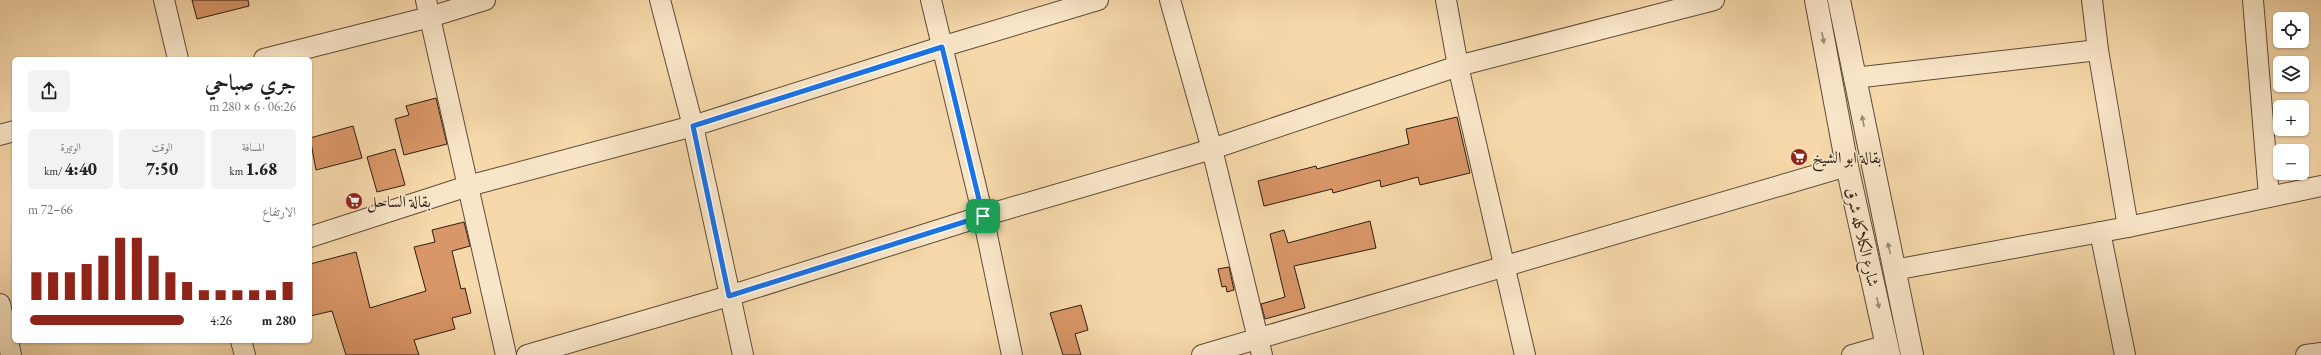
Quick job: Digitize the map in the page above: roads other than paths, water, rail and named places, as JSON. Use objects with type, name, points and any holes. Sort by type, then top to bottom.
[{"type":"street","points":[[164,0],[178,57]]},
{"type":"street","points":[[270,57],[428,8],[485,0]]},
{"type":"street","points":[[660,0],[693,126],[743,355]]},
{"type":"street","points":[[931,0],[983,216],[1012,355]]},
{"type":"street","points":[[312,237],[468,186],[693,126],[942,47],[1098,0]]},
{"type":"street","points":[[1170,0],[1212,149],[1260,346]]},
{"type":"street","points":[[1446,0],[1458,66],[1525,355]]},
{"type":"street","points":[[527,355],[729,296],[983,216],[1212,149],[1458,66],[1714,0]]},
{"type":"street","name":"شارع الكلاكله شرق","points":[[1816,0],[1847,166],[1888,350]]},
{"type":"street","name":"شارع الكلاكله شرق","points":[[1839,0],[1912,355]]},
{"type":"street","points":[[2092,0],[2098,50],[2128,227]]},
{"type":"street","points":[[2254,0],[2269,196]]},
{"type":"street","points":[[428,8],[506,355]]},
{"type":"street","points":[[1854,78],[2098,50]]},
{"type":"street","points":[[0,135],[12,132]]},
{"type":"street","points":[[1202,355],[1260,346],[1504,265],[1847,166]]},
{"type":"street","points":[[1894,270],[2128,227],[2321,186]]},
{"type":"street","points":[[2100,232],[2124,355]]},
{"type":"street","points":[[0,304],[7,330],[11,355]]},
{"type":"street","points":[[242,343],[245,355]]},
{"type":"street","points":[[1852,355],[1888,350]]},
{"type":"street","points":[[2306,355],[2321,353]]},
{"type":"place","name":"بقالة ابو الشيخ","points":[[1799,157]]},
{"type":"place","name":"بقالة الساحل","points":[[354,201]]}]
